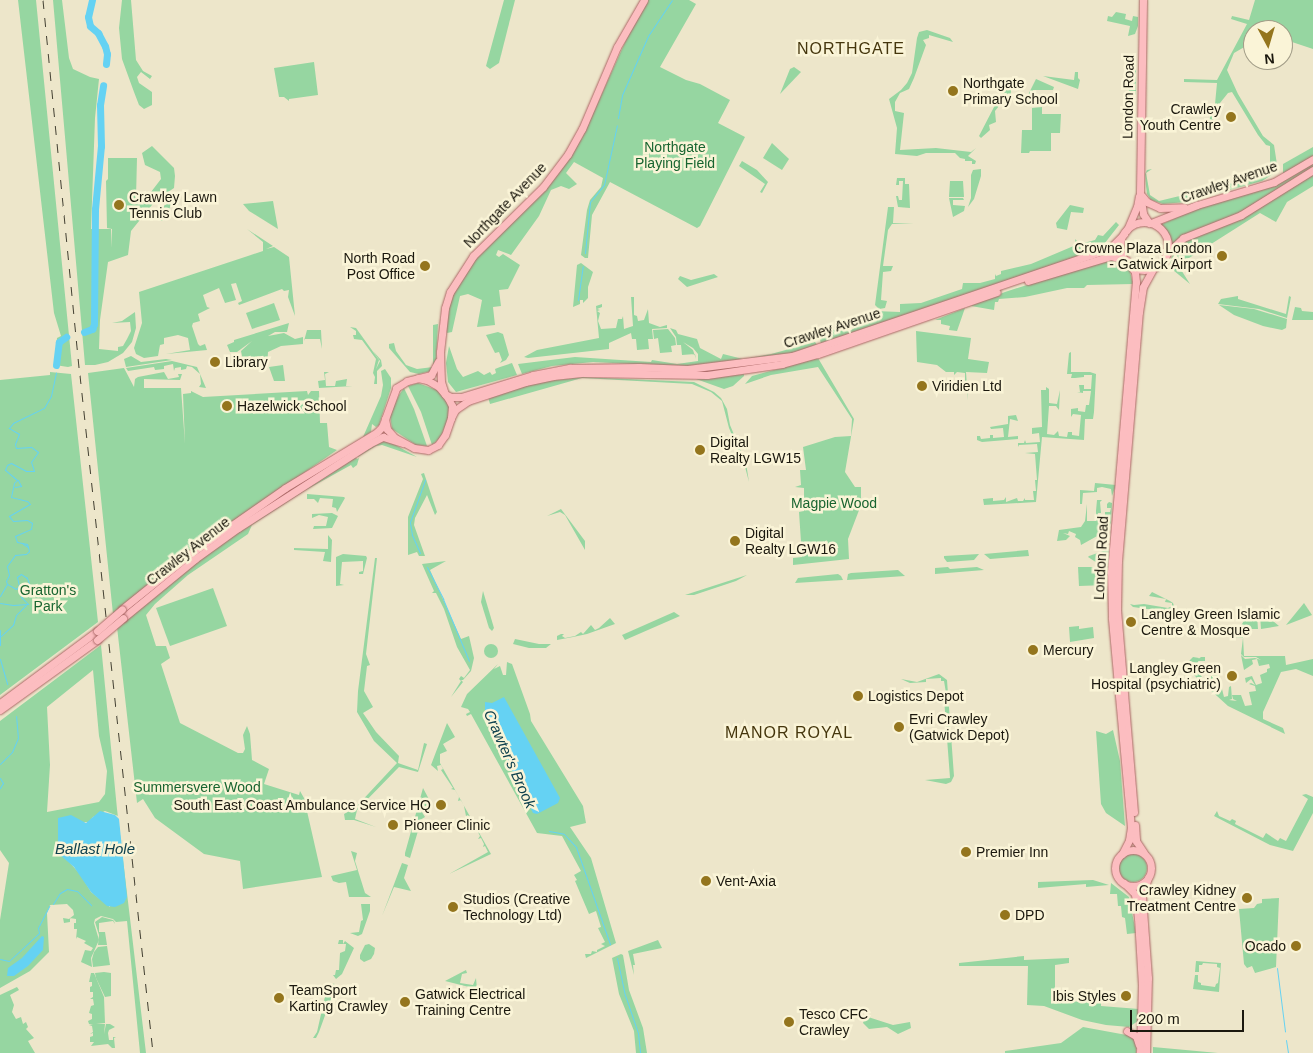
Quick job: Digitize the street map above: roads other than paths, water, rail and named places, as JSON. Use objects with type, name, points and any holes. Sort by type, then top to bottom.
[{"type":"main road","name":"Northgate Avenue","points":[[445,394],[441,382],[440,352],[445,308],[455,281],[473,256],[544,187],[568,154],[582,129],[617,47],[644,0]]},
{"type":"main road","name":"London Road","points":[[1143,0],[1140,194],[1143,214],[1150,223]]},
{"type":"main road","name":"Crawley Avenue","points":[[1150,223],[1197,205],[1274,182],[1313,159]]},
{"type":"main road","name":"Crawley Avenue","points":[[1167,253],[1183,238],[1241,214],[1313,170]]},
{"type":"main road","name":"London Road","points":[[1125,232],[1137,207],[1140,194]]},
{"type":"main road","points":[[1140,194],[1147,202],[1160,208],[1197,205]]},
{"type":"main road","points":[[1140,223],[1150,223],[1158,226],[1165,235],[1168,246],[1167,253],[1162,262],[1154,267],[1142,269],[1127,262],[1121,246],[1125,232],[1140,223]]},
{"type":"main road","name":"Crawley Avenue","points":[[445,394],[459,397],[533,375],[561,369],[639,367],[687,370],[792,356],[1110,248],[1125,232]]},
{"type":"main road","name":"Crawley Avenue","points":[[451,418],[455,410],[468,401],[526,382],[553,376],[584,373],[707,375],[782,364],[818,354],[1099,258],[1113,256],[1127,262]]},
{"type":"main road","name":"London Road","points":[[1122,854],[1129,840],[1131,828],[1112,618],[1111,576],[1136,285],[1136,275],[1127,262]]},
{"type":"main road","name":"London Road","points":[[1144,853],[1136,837],[1117,577],[1139,312],[1144,287],[1154,267]]},
{"type":"main road","name":"Northgate Avenue","points":[[417,378],[429,376],[434,372],[440,352]]},
{"type":"main road","points":[[417,378],[431,382],[445,394],[451,405],[451,418],[446,435],[439,444],[430,449],[407,445],[390,434],[385,419],[396,388],[404,382],[417,378]]},
{"type":"main road","name":"Crawley Avenue","points":[[0,702],[97,631],[193,552],[285,488],[378,431],[385,419]]},
{"type":"main road","name":"Crawley Avenue","points":[[0,710],[97,640],[194,560],[238,528],[369,444],[383,437],[407,445]]},
{"type":"main road","points":[[1140,1053],[1142,1021],[1141,953],[1136,898],[1134,892],[1124,883],[1116,870],[1122,854],[1133,848],[1144,853],[1150,863],[1142,896],[1148,978],[1146,1053]]},
{"type":"main road","points":[[1124,883],[1138,886],[1148,876]]},
{"type":"main road","points":[[1140,1053],[1138,1039],[1127,1031],[1136,1029],[1142,1021]]},
{"type":"water","points":[[504,697],[560,798],[558,803],[537,814],[533,813],[485,715],[485,702],[492,703]]},
{"type":"water","name":"Ballast Hole","points":[[100,811],[115,815],[119,819],[127,897],[124,903],[115,907],[107,906],[91,892],[74,867],[60,855],[58,847],[58,818],[71,815],[86,823]]},
{"type":"water","points":[[42,936],[44,937],[43,950],[28,966],[14,976],[7,976],[8,968],[22,958]]},
{"type":"waterway","points":[[92,0],[88,17],[90,26],[98,33],[105,46],[107,54],[106,64]]},
{"type":"waterway","name":"Crawter's Brook","points":[[618,118],[622,95],[648,36],[672,0]]},
{"type":"waterway","points":[[84,332],[92,329],[94,324],[95,209],[101,146],[100,105],[103,85]]},
{"type":"waterway","name":"Crawter's Brook","points":[[585,253],[590,202],[604,185],[617,125]]},
{"type":"waterway","name":"Crawter's Brook","points":[[578,300],[583,266]]},
{"type":"waterway","points":[[56,365],[59,342],[66,337]]},
{"type":"waterway","points":[[28,547],[27,544],[17,542],[15,536],[31,529],[32,523],[27,520],[13,521],[9,516],[30,504],[27,501],[11,497],[14,483],[17,480],[5,470],[7,465],[11,463],[26,471],[34,471],[31,462],[38,452],[31,447],[16,448],[15,444],[19,434],[9,428],[13,423],[44,408],[51,396],[56,373]]},
{"type":"waterway","points":[[15,487],[21,486],[18,480]]},
{"type":"waterway","name":"Crawter's Brook","points":[[420,553],[412,535],[410,522],[425,480]]},
{"type":"waterway","points":[[0,603],[13,605],[28,604],[21,597],[30,586],[27,578],[21,574],[17,577],[19,586],[16,589],[7,584],[6,581],[9,575],[7,566],[15,555],[26,554],[29,551],[28,547],[23,544]]},
{"type":"waterway","name":"Crawter's Brook","points":[[427,567],[443,599],[469,661]]},
{"type":"waterway","points":[[0,596],[7,584]]},
{"type":"waterway","points":[[1,636],[13,625],[16,615],[26,605]]},
{"type":"waterway","points":[[0,630],[0,645]]},
{"type":"waterway","points":[[0,659],[7,684]]},
{"type":"waterway","points":[[0,764],[12,752],[18,738],[16,716]]},
{"type":"waterway","points":[[0,778],[3,783],[0,788]]},
{"type":"waterway","name":"Crawter's Brook","points":[[549,831],[564,834],[576,847],[610,944]]},
{"type":"waterway","points":[[53,904],[60,893],[67,889],[77,891],[91,905]]},
{"type":"waterway","points":[[0,959],[9,961],[39,933],[38,928],[49,906]]},
{"type":"waterway","name":"Crawter's Brook","points":[[617,958],[625,995],[638,1033],[640,1053]]},
{"type":"waterway","points":[[1277,968],[1285,1031]]},
{"type":"waterway","points":[[1286,1040],[1288,1053]]},
{"type":"railway","points":[[43,0],[80,375],[153,1053]]},
{"type":"place","name":"Northgate Primary School","points":[[953,91]]},
{"type":"place","name":"Crawley Youth Centre","points":[[1231,117]]},
{"type":"place","name":"Crawley Lawn Tennis Club","points":[[119,205]]},
{"type":"place","name":"Crowne Plaza London - Gatwick Airport","points":[[1222,256]]},
{"type":"place","name":"North Road Post Office","points":[[425,266]]},
{"type":"place","name":"Library","points":[[215,362]]},
{"type":"place","name":"Viridien Ltd","points":[[922,386]]},
{"type":"place","name":"Hazelwick School","points":[[227,406]]},
{"type":"place","name":"Digital Realty LGW15","points":[[700,450]]},
{"type":"place","name":"Digital Realty LGW16","points":[[735,541]]},
{"type":"place","name":"Langley Green Islamic Centre & Mosque","points":[[1131,622]]},
{"type":"place","name":"Mercury","points":[[1033,650]]},
{"type":"place","name":"Langley Green Hospital (psychiatric)","points":[[1232,676]]},
{"type":"place","name":"Logistics Depot","points":[[858,696]]},
{"type":"place","name":"Evri Crawley (Gatwick Depot)","points":[[899,727]]},
{"type":"place","name":"South East Coast Ambulance Service HQ","points":[[441,805]]},
{"type":"place","name":"Pioneer Clinic","points":[[393,825]]},
{"type":"place","name":"Premier Inn","points":[[966,852]]},
{"type":"place","name":"Vent-Axia","points":[[706,881]]},
{"type":"place","name":"Crawley Kidney Treatment Centre","points":[[1247,898]]},
{"type":"place","name":"Studios (Creative Technology Ltd)","points":[[453,907]]},
{"type":"place","name":"DPD","points":[[1005,915]]},
{"type":"place","name":"Ocado","points":[[1296,946]]},
{"type":"place","name":"Ibis Styles","points":[[1126,996]]},
{"type":"place","name":"TeamSport Karting Crawley","points":[[279,998]]},
{"type":"place","name":"Gatwick Electrical Training Centre","points":[[405,1002]]},
{"type":"place","name":"Tesco CFC Crawley","points":[[789,1022]]},
{"type":"district","name":"NORTHGATE","points":[[851,49]]},
{"type":"district","name":"MANOR ROYAL","points":[[789,733]]},
{"type":"park label","name":"Northgate Playing Field","points":[[675,156]]},
{"type":"park label","name":"Magpie Wood","points":[[834,503]]},
{"type":"park label","name":"Gratton's Park","points":[[48,598]]},
{"type":"park label","name":"Summersvere Wood","points":[[197,787]]}]
